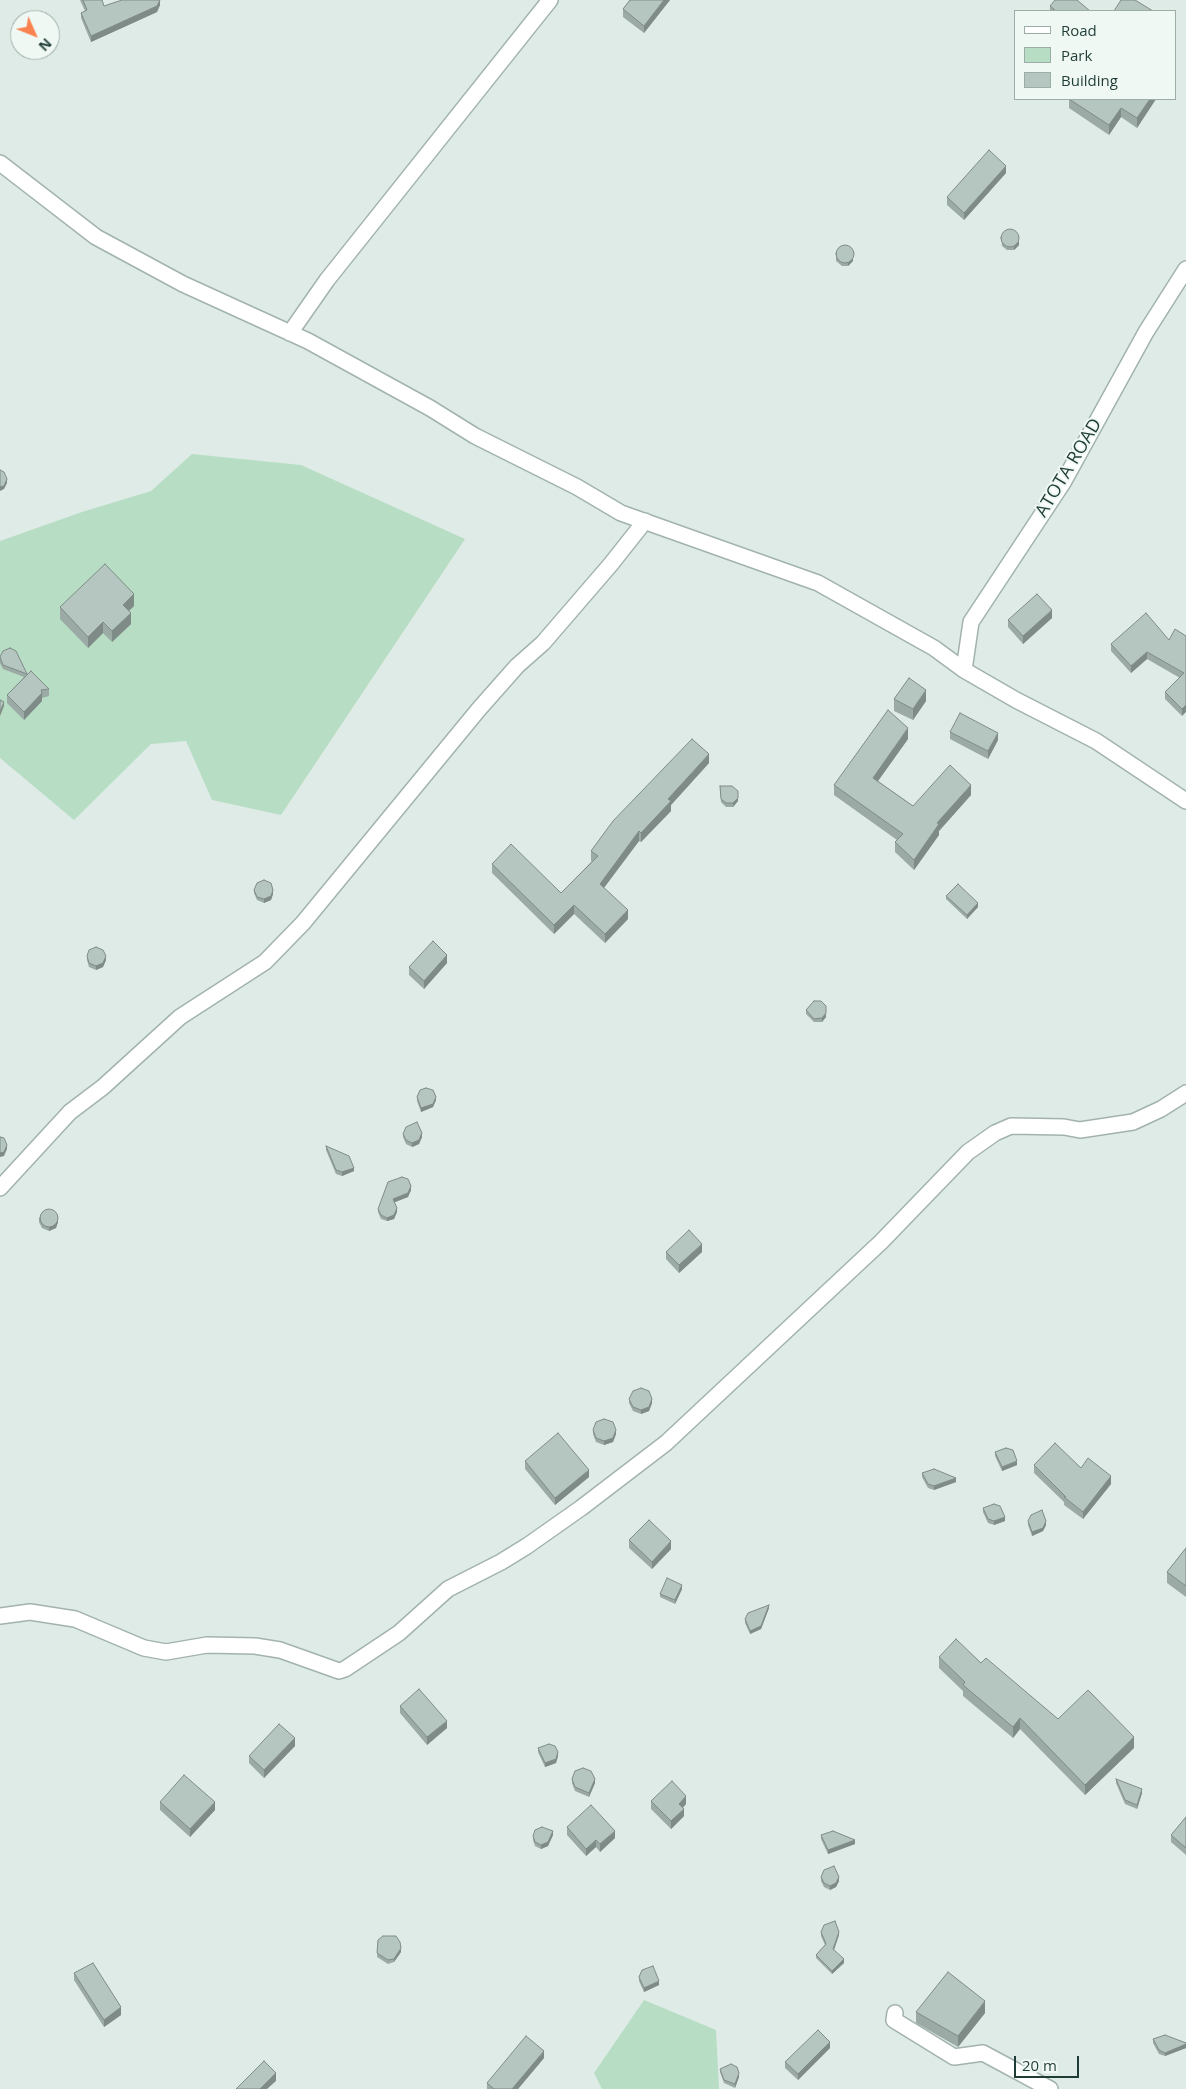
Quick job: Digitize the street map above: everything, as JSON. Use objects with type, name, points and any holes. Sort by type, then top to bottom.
[{"type":"street","points":[[290,333],[327,280],[550,0]]},
{"type":"street","points":[[0,163],[96,237],[183,284],[290,333],[408,395],[475,436],[621,512],[818,583],[934,648],[964,670],[1096,741],[1186,801]]},
{"type":"street","name":"ATOTA ROAD","points":[[964,670],[971,622],[1064,480],[1146,332],[1186,269]]},
{"type":"street","points":[[0,1188],[70,1112],[103,1087],[180,1017],[265,962],[296,930],[479,709],[517,666],[543,643],[612,564],[645,521]]},
{"type":"street","points":[[0,1616],[30,1612],[75,1619],[144,1648],[166,1652],[207,1645],[255,1646],[280,1650],[339,1671],[345,1670],[399,1633],[448,1589],[501,1562],[527,1546],[581,1508],[666,1443],[881,1242],[968,1152],[995,1133],[1011,1126],[1064,1127],[1080,1130],[1132,1122],[1161,1109],[1186,1093]]},
{"type":"street","points":[[895,2013],[894,2020],[954,2057],[983,2053],[1050,2089]]},
{"type":"green space","points":[[192,454],[301,465],[465,539],[281,815],[212,800],[186,741],[151,744],[74,820],[0,758],[0,541],[82,512],[151,491]]},
{"type":"green space","points":[[644,2000],[716,2030],[719,2089],[602,2089],[594,2073]]},
{"type":"building","points":[[83,0],[102,0],[104,6],[122,0],[160,0],[157,6],[91,36],[81,13],[87,10]]},
{"type":"building","points":[[630,0],[664,0],[644,26],[623,9]]},
{"type":"building","points":[[1055,0],[1077,0],[1089,10],[1055,10],[1050,6]]},
{"type":"building","points":[[1121,0],[1135,0],[1151,10],[1115,10]]},
{"type":"building","points":[[1071,100],[1149,100],[1137,118],[1121,108],[1109,125]]},
{"type":"building","points":[[989,150],[1006,166],[964,213],[947,197]]},
{"type":"building","points":[[1010,229],[1016,232],[1019,238],[1016,244],[1010,247],[1004,244],[1001,238],[1004,232]]},
{"type":"building","points":[[845,245],[851,248],[854,254],[851,260],[845,263],[839,260],[836,254],[839,248]]},
{"type":"building","points":[[0,470],[4,472],[7,479],[4,486],[0,487]]},
{"type":"building","points":[[105,564],[134,594],[123,605],[131,613],[112,631],[103,622],[88,637],[60,607]]},
{"type":"building","points":[[1037,594],[1052,610],[1023,636],[1008,620]]},
{"type":"building","points":[[1146,613],[1169,640],[1175,629],[1186,636],[1186,705],[1182,709],[1165,692],[1184,673],[1147,652],[1131,666],[1111,644]]},
{"type":"building","points":[[10,648],[16,651],[27,674],[3,665],[0,657],[3,651]]},
{"type":"building","points":[[31,671],[49,689],[41,690],[42,693],[24,712],[7,695]]},
{"type":"building","points":[[909,678],[926,690],[913,709],[894,699]]},
{"type":"building","points":[[0,700],[4,702],[0,712]]},
{"type":"building","points":[[888,710],[908,728],[873,778],[913,806],[950,765],[971,785],[937,823],[939,824],[914,860],[895,842],[903,834],[834,785]]},
{"type":"building","points":[[960,713],[998,733],[988,751],[950,732]]},
{"type":"building","points":[[692,739],[709,754],[668,799],[671,801],[641,833],[639,831],[600,884],[628,910],[605,934],[574,905],[554,925],[492,864],[511,844],[561,893],[598,856],[591,851],[613,821]]},
{"type":"building","points":[[720,786],[732,786],[738,791],[738,798],[733,803],[726,803],[721,799]]},
{"type":"building","points":[[264,880],[271,883],[273,890],[271,896],[264,899],[257,897],[254,890],[257,883]]},
{"type":"building","points":[[958,884],[978,903],[967,915],[946,896]]},
{"type":"building","points":[[433,941],[447,955],[424,981],[409,967]]},
{"type":"building","points":[[96,947],[103,950],[106,956],[103,963],[96,966],[89,963],[87,956],[89,950]]},
{"type":"building","points":[[814,1001],[821,1001],[826,1006],[826,1013],[822,1018],[814,1019],[806,1010]]},
{"type":"building","points":[[426,1088],[433,1090],[436,1097],[433,1104],[421,1108],[417,1097],[420,1090]]},
{"type":"building","points":[[417,1122],[422,1133],[419,1140],[412,1143],[406,1140],[403,1134],[406,1127]]},
{"type":"building","points":[[0,1137],[4,1138],[7,1145],[4,1152],[0,1153]]},
{"type":"building","points":[[326,1146],[349,1156],[354,1168],[342,1172],[336,1170]]},
{"type":"building","points":[[402,1177],[408,1179],[411,1186],[408,1193],[393,1199],[397,1208],[394,1215],[387,1218],[381,1215],[378,1209],[388,1182]]},
{"type":"building","points":[[49,1209],[55,1212],[58,1218],[55,1224],[49,1227],[43,1224],[40,1218],[43,1212]]},
{"type":"building","points":[[689,1230],[702,1244],[679,1265],[666,1252]]},
{"type":"building","points":[[641,1388],[649,1391],[652,1399],[649,1407],[641,1410],[633,1407],[629,1399],[633,1391]]},
{"type":"building","points":[[604,1419],[613,1422],[616,1430],[613,1438],[604,1441],[596,1438],[593,1430],[596,1422]]},
{"type":"building","points":[[558,1433],[589,1470],[555,1498],[525,1461]]},
{"type":"building","points":[[1055,1443],[1081,1468],[1088,1458],[1111,1476],[1083,1512],[1064,1497],[1066,1497],[1034,1465]]},
{"type":"building","points":[[1006,1448],[1013,1450],[1017,1461],[1002,1467],[995,1452]]},
{"type":"building","points":[[934,1469],[956,1478],[934,1486],[928,1484],[922,1473]]},
{"type":"building","points":[[994,1504],[1000,1506],[1005,1517],[994,1521],[988,1519],[983,1508]]},
{"type":"building","points":[[1042,1510],[1046,1521],[1043,1528],[1032,1532],[1028,1521],[1031,1515]]},
{"type":"building","points":[[649,1520],[671,1541],[652,1562],[629,1540]]},
{"type":"building","points":[[1186,1548],[1186,1586],[1167,1572]]},
{"type":"building","points":[[667,1578],[682,1585],[675,1600],[660,1594]]},
{"type":"building","points":[[769,1605],[761,1626],[750,1631],[745,1619],[748,1613]]},
{"type":"building","points":[[956,1639],[981,1663],[986,1658],[1058,1719],[1088,1690],[1134,1737],[1085,1785],[1020,1718],[1013,1727],[963,1685],[965,1682],[939,1657]]},
{"type":"building","points":[[419,1689],[447,1721],[427,1737],[400,1706]]},
{"type":"building","points":[[279,1724],[295,1738],[264,1770],[249,1756]]},
{"type":"building","points":[[549,1744],[555,1746],[558,1752],[556,1759],[545,1763],[538,1748]]},
{"type":"building","points":[[583,1768],[591,1771],[595,1779],[589,1793],[575,1787],[572,1779],[575,1771]]},
{"type":"building","points":[[184,1775],[215,1802],[190,1829],[160,1802]]},
{"type":"building","points":[[1116,1779],[1142,1789],[1137,1805],[1125,1800]]},
{"type":"building","points":[[672,1781],[686,1796],[679,1804],[684,1809],[671,1821],[651,1801]]},
{"type":"building","points":[[591,1805],[615,1831],[600,1844],[596,1840],[586,1849],[567,1827]]},
{"type":"building","points":[[1186,1817],[1186,1848],[1171,1835]]},
{"type":"building","points":[[542,1827],[553,1831],[548,1842],[541,1845],[535,1842],[533,1836],[535,1830]]},
{"type":"building","points":[[833,1831],[855,1840],[828,1850],[821,1835]]},
{"type":"building","points":[[834,1866],[839,1877],[836,1883],[830,1886],[824,1883],[821,1877],[824,1870]]},
{"type":"building","points":[[835,1921],[839,1932],[833,1949],[844,1959],[832,1971],[816,1955],[826,1944],[821,1932],[824,1925]]},
{"type":"building","points":[[383,1936],[396,1936],[400,1942],[401,1948],[394,1959],[388,1960],[377,1953],[378,1940]]},
{"type":"building","points":[[93,1963],[121,2007],[104,2020],[74,1973]]},
{"type":"building","points":[[653,1966],[659,1981],[644,1988],[639,1977],[642,1970]]},
{"type":"building","points":[[948,1972],[985,2001],[958,2036],[916,2012]]},
{"type":"building","points":[[818,2030],[830,2042],[798,2074],[785,2062]]},
{"type":"building","points":[[1165,2035],[1186,2044],[1165,2053],[1159,2050],[1153,2039]]},
{"type":"building","points":[[526,2036],[544,2051],[512,2089],[494,2089],[487,2083]]},
{"type":"building","points":[[264,2061],[276,2073],[260,2089],[236,2089]]},
{"type":"building","points":[[731,2064],[737,2067],[739,2073],[735,2084],[724,2080],[720,2069]]}]
